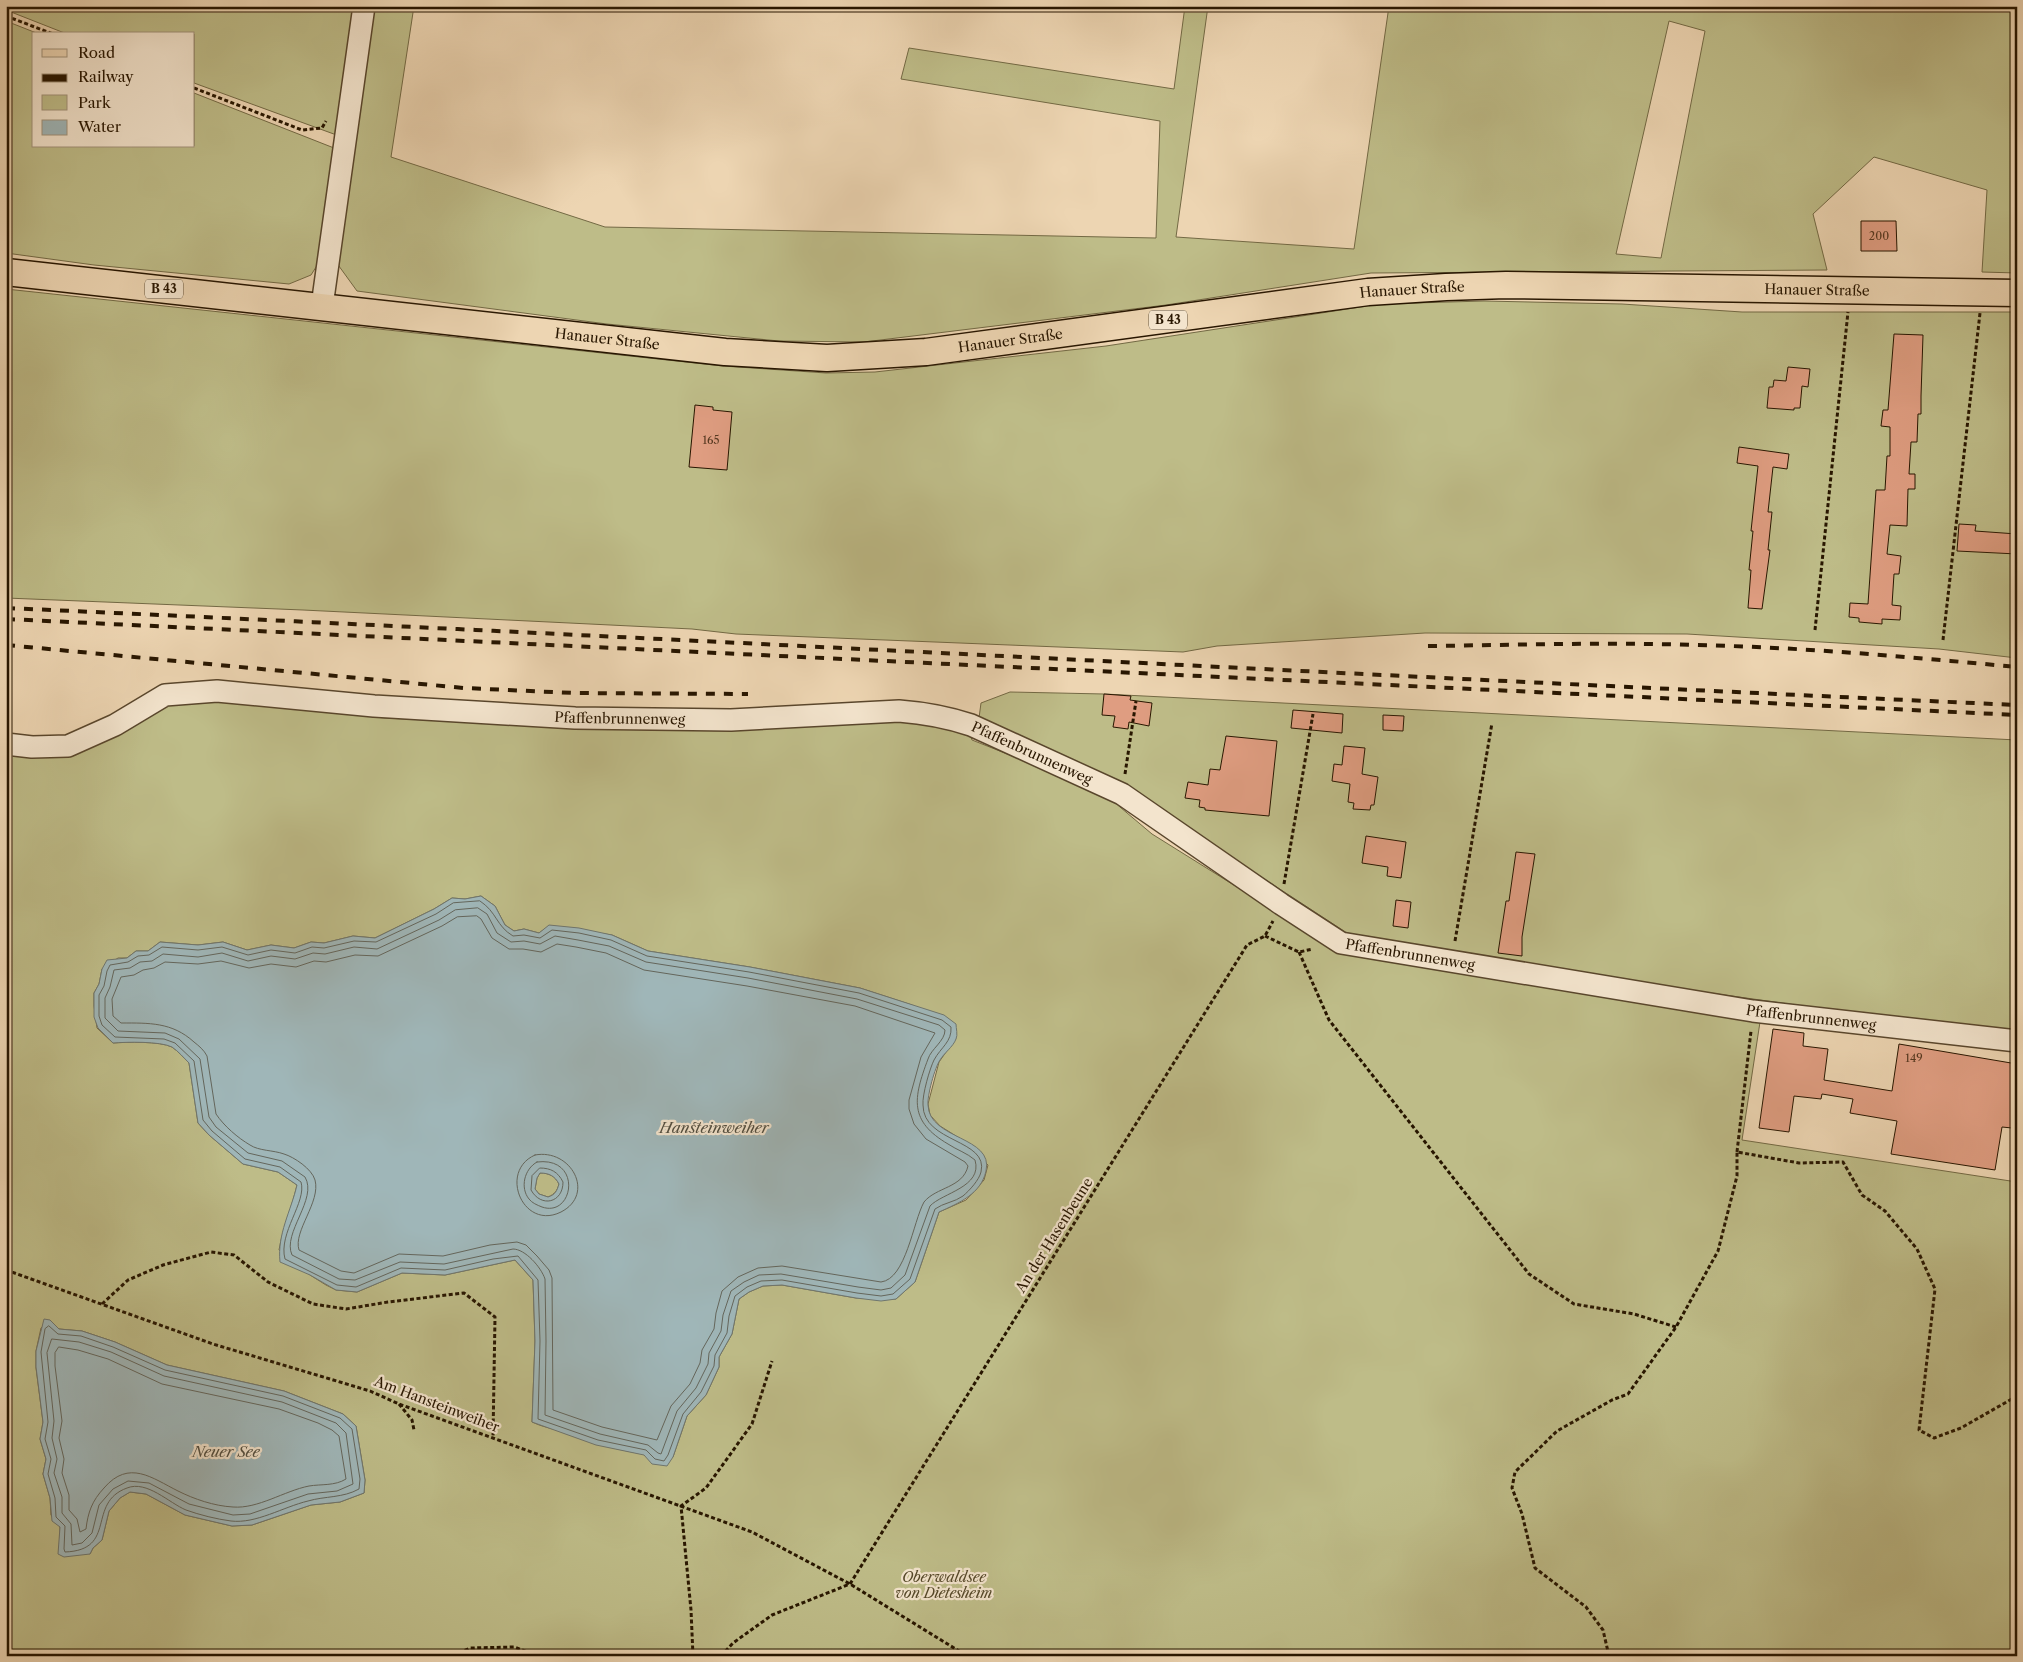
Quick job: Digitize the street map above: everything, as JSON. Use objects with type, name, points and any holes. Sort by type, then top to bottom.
[{"type":"main road","name":"Hanauer Straße","points":[[6,272],[725,352],[827,358],[926,352],[1368,292],[1414,288],[1506,285],[2017,293]]},
{"type":"lane","points":[[322,306],[364,6]]},
{"type":"lane","name":"Pfaffenbrunnenweg","points":[[6,744],[32,748],[68,746],[115,725],[165,695],[217,690],[374,706],[575,718],[731,720],[899,711],[949,717],[1104,784],[1122,794],[1281,904],[1341,943],[1753,1011],[2017,1041]]},
{"type":"path","points":[[6,16],[48,32]]},
{"type":"path","points":[[195,88],[302,130],[322,128],[327,120]]},
{"type":"path","points":[[1815,630],[1850,291]]},
{"type":"path","points":[[1943,640],[1983,292]]},
{"type":"path","points":[[1122,794],[1136,701]]},
{"type":"path","name":"An der Hasenbeune","points":[[850,1584],[1248,945],[1265,936],[1281,904],[1313,714]]},
{"type":"path","points":[[1451,961],[1492,723]]},
{"type":"path","points":[[1265,936],[1299,952],[1341,943]]},
{"type":"path","points":[[1299,952],[1329,1020],[1529,1274],[1574,1304],[1634,1314],[1676,1326]]},
{"type":"path","points":[[1609,1656],[1603,1630],[1586,1606],[1535,1568],[1522,1514],[1512,1488],[1515,1472],[1558,1431],[1612,1400],[1628,1394],[1676,1326],[1718,1251],[1737,1176],[1737,1152],[1753,1011]]},
{"type":"path","points":[[1737,1152],[1799,1163],[1843,1162],[1862,1195],[1885,1212],[1918,1249],[1935,1289],[1919,1430],[1934,1438],[1961,1428],[2017,1396]]},
{"type":"path","points":[[102,1304],[128,1280],[163,1265],[211,1252],[234,1255],[268,1282],[313,1304],[346,1309],[464,1293],[494,1317],[493,1437]]},
{"type":"path","name":"Am Hansteinweiher","points":[[6,1270],[213,1344],[370,1390],[399,1404],[752,1532],[850,1584],[967,1656]]},
{"type":"path","points":[[693,1656],[691,1610],[681,1506],[706,1488],[752,1424],[772,1361]]},
{"type":"path","points":[[399,1404],[412,1420],[414,1430]]},
{"type":"path","points":[[720,1656],[733,1643],[772,1615],[850,1584]]},
{"type":"path","points":[[453,1656],[470,1648],[514,1648],[538,1656]]},
{"type":"green space","points":[[6,6],[358,6],[342,137],[195,83],[195,32],[62,32],[6,10]]},
{"type":"green space","points":[[372,6],[414,6],[391,157],[605,227],[1156,238],[1160,121],[901,79],[909,48],[1174,89],[1185,6],[1208,6],[1176,237],[1354,249],[1389,6],[2017,6],[2017,273],[1982,272],[1987,190],[1874,157],[1813,214],[1827,270],[1371,273],[1166,305],[864,342],[779,341],[607,324],[357,291],[336,262]],"holes":[[[1669,21],[1705,31],[1661,258],[1616,254]]]},
{"type":"green space","points":[[6,21],[34,32],[32,32],[32,148],[195,148],[195,93],[334,148],[323,256],[311,275],[289,284],[94,265],[6,253]]},
{"type":"green space","points":[[6,289],[723,366],[826,373],[875,372],[1106,346],[1380,304],[1484,301],[1622,304],[1742,312],[2017,312],[2017,658],[1939,649],[1687,634],[1425,633],[1217,646],[1183,652],[736,634],[692,629],[6,598]]},
{"type":"green space","points":[[1010,692],[1104,694],[2017,740],[2017,1036],[1532,968],[1347,933],[1116,782],[979,718],[981,703]]},
{"type":"green space","name":"Oberwaldsee von Dietesheim","points":[[189,700],[213,701],[385,718],[527,725],[922,718],[969,730],[972,740],[1101,791],[1152,834],[1330,945],[1760,1022],[1742,1140],[2017,1182],[2017,1656],[6,1656],[6,751],[78,752],[108,740],[158,707]],"holes":[[[481,896],[495,906],[505,925],[514,931],[524,929],[539,933],[549,926],[612,935],[648,951],[750,967],[860,988],[912,1005],[956,1038],[939,1062],[928,1104],[930,1115],[940,1126],[956,1136],[988,1165],[984,1180],[966,1200],[939,1212],[915,1282],[896,1299],[856,1298],[782,1285],[763,1286],[739,1299],[732,1334],[719,1357],[719,1367],[706,1395],[687,1416],[673,1457],[616,1449],[532,1422],[535,1341],[533,1280],[515,1260],[445,1275],[402,1273],[357,1292],[336,1290],[310,1275],[279,1250],[297,1185],[278,1172],[243,1164],[198,1123],[189,1063],[172,1047],[152,1043],[113,1043],[97,1028],[94,993],[99,984],[102,969],[118,958],[127,958],[136,951],[148,951],[160,942],[198,945],[223,942],[247,950],[271,945],[294,948],[311,942],[324,943],[353,936],[375,938],[452,898],[465,899]],[[50,1320],[59,1329],[82,1331],[115,1342],[167,1365],[284,1391],[343,1414],[356,1426],[365,1480],[364,1493],[340,1502],[311,1505],[252,1525],[232,1526],[185,1515],[146,1494],[130,1492],[120,1498],[109,1511],[102,1540],[93,1548],[90,1554],[60,1539],[60,1527],[51,1515],[50,1498],[43,1474],[46,1459],[40,1439],[43,1422],[36,1368],[36,1351],[41,1328]]]},
{"type":"green space","points":[[540,1173],[551,1176],[559,1184],[555,1192],[548,1197],[539,1194],[535,1189]]},
{"type":"water","name":"Hansteinweiher","points":[[481,896],[495,906],[505,925],[514,931],[524,929],[539,933],[549,925],[579,928],[612,935],[648,951],[750,967],[860,988],[944,1015],[956,1024],[957,1037],[938,1064],[930,1089],[928,1105],[931,1116],[939,1125],[971,1144],[980,1151],[986,1160],[986,1171],[979,1186],[968,1197],[939,1212],[915,1282],[896,1299],[881,1301],[856,1298],[782,1285],[763,1286],[739,1299],[732,1334],[719,1357],[719,1367],[706,1395],[687,1416],[673,1457],[667,1466],[652,1464],[644,1455],[596,1445],[532,1422],[535,1341],[533,1280],[515,1260],[445,1275],[402,1273],[357,1292],[336,1290],[310,1275],[280,1262],[282,1232],[297,1185],[278,1172],[243,1164],[198,1123],[189,1063],[172,1047],[151,1043],[113,1043],[98,1028],[94,1017],[94,993],[107,960],[127,958],[136,951],[148,951],[160,942],[198,945],[223,942],[247,950],[271,945],[294,948],[311,942],[324,943],[353,936],[375,938],[452,898],[465,899]],"holes":[[[540,1173],[549,1174],[559,1184],[555,1192],[548,1197],[539,1194],[535,1189]]]},
{"type":"water","name":"Neuer See","points":[[44,1319],[50,1320],[59,1329],[82,1331],[115,1342],[167,1365],[284,1391],[343,1414],[356,1426],[365,1480],[364,1493],[340,1502],[311,1505],[252,1525],[232,1526],[185,1515],[146,1494],[130,1492],[120,1498],[109,1511],[102,1540],[93,1548],[90,1554],[64,1557],[58,1554],[60,1527],[52,1521],[50,1498],[43,1474],[46,1459],[40,1439],[43,1422],[36,1367],[36,1351]]},
{"type":"building","points":[[1861,221],[1896,221],[1897,251],[1861,251]]},
{"type":"building","points":[[1894,334],[1923,335],[1921,414],[1918,414],[1917,442],[1911,442],[1909,474],[1915,474],[1915,489],[1908,489],[1907,526],[1890,525],[1887,554],[1901,556],[1899,574],[1894,574],[1892,605],[1901,606],[1900,620],[1882,619],[1882,624],[1859,622],[1859,618],[1849,617],[1850,603],[1868,604],[1876,490],[1885,490],[1887,456],[1890,456],[1890,427],[1881,426],[1883,410],[1888,410]]},
{"type":"building","points":[[1788,367],[1810,369],[1808,387],[1802,386],[1800,408],[1794,408],[1794,410],[1767,408],[1769,387],[1773,387],[1774,380],[1786,381]]},
{"type":"building","points":[[695,405],[713,407],[713,410],[732,412],[727,470],[689,467]]},
{"type":"building","points":[[1739,447],[1789,454],[1787,469],[1773,467],[1768,512],[1772,512],[1768,550],[1770,550],[1762,609],[1748,608],[1753,531],[1751,531],[1758,466],[1737,463]]},
{"type":"building","points":[[1959,524],[1976,525],[1975,531],[2017,534],[2017,554],[1957,551]]},
{"type":"building","points":[[1104,694],[1131,696],[1130,700],[1152,703],[1149,726],[1129,722],[1128,729],[1113,727],[1115,716],[1102,715]]},
{"type":"building","points":[[1293,710],[1343,714],[1342,733],[1291,728]]},
{"type":"building","points":[[1383,715],[1404,716],[1403,731],[1383,730]]},
{"type":"building","points":[[1226,736],[1277,741],[1269,816],[1205,810],[1205,808],[1199,807],[1200,800],[1185,798],[1188,782],[1208,785],[1210,769],[1220,770]]},
{"type":"building","points":[[1344,746],[1365,748],[1362,774],[1378,777],[1374,805],[1371,805],[1370,810],[1353,809],[1354,803],[1348,802],[1350,784],[1332,781],[1334,764],[1342,765]]},
{"type":"building","points":[[1366,836],[1406,842],[1401,878],[1387,876],[1388,867],[1362,863]]},
{"type":"building","points":[[1516,852],[1535,854],[1522,937],[1522,956],[1498,953],[1506,901],[1509,901]]},
{"type":"building","points":[[1396,900],[1411,902],[1408,928],[1393,926]]},
{"type":"building","points":[[1773,1029],[1804,1033],[1803,1046],[1828,1049],[1824,1080],[1892,1091],[1899,1044],[2017,1064],[2017,1101],[2012,1128],[2002,1127],[1995,1170],[1891,1154],[1897,1121],[1850,1113],[1853,1099],[1822,1094],[1821,1099],[1794,1096],[1789,1132],[1759,1128]]},
{"type":"railway","points":[[6,608],[2017,705]]},
{"type":"railway","points":[[6,619],[2017,715]]},
{"type":"railway","points":[[1428,646],[1593,644],[1734,646],[1855,653],[2017,667]]},
{"type":"railway","points":[[6,645],[464,688],[574,693],[748,694]]}]
